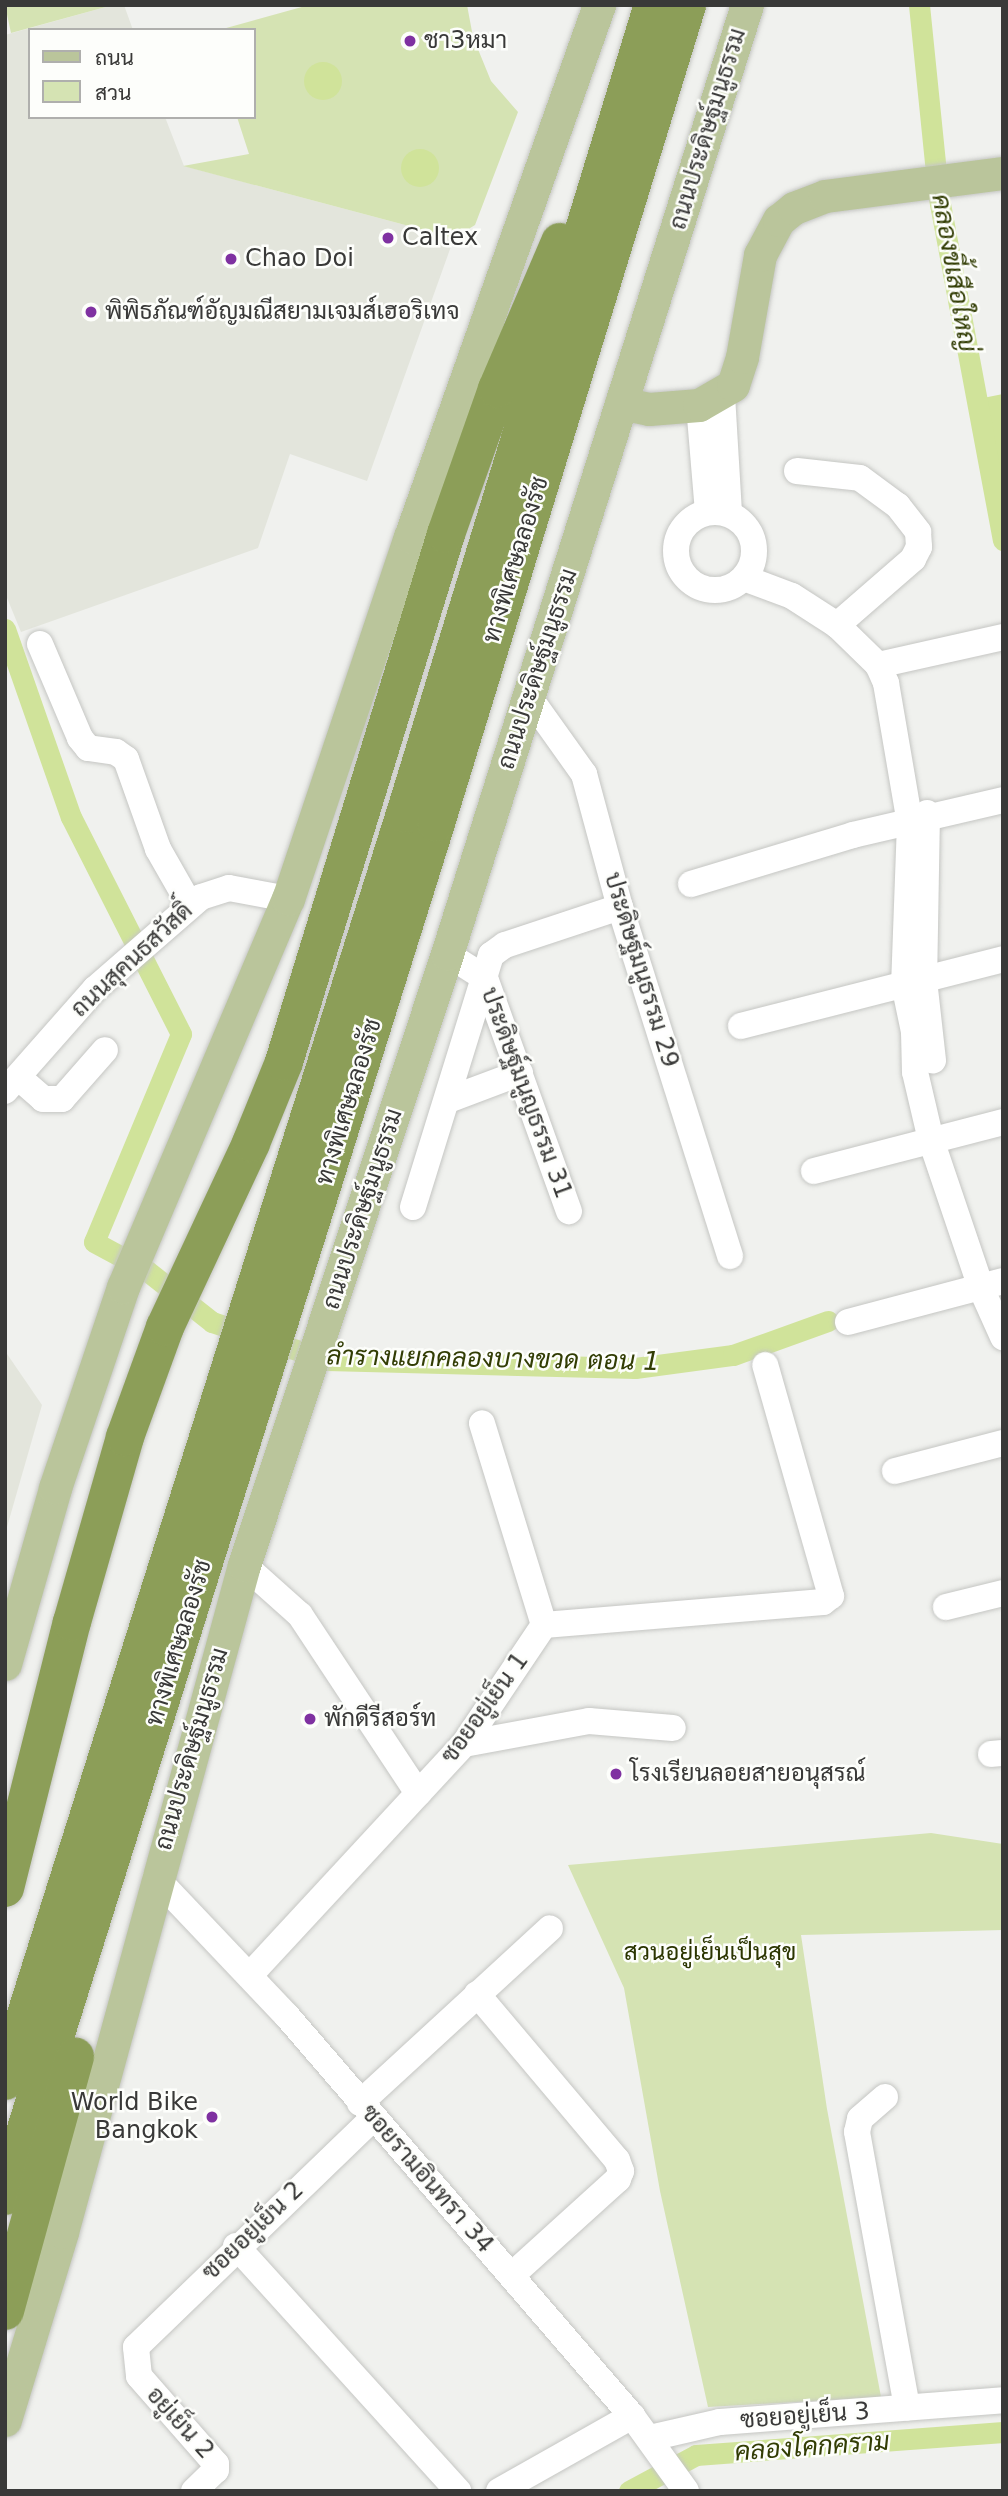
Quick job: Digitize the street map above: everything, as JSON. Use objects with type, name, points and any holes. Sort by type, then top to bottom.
[{"type":"highway","name":"ทางพิเศษฉลองรัช","points":[[5,2081],[401,827],[653,5]]},
{"type":"highway","name":"ทางพิเศษฉลองรัช","points":[[5,2196],[102,1900],[687,5]]},
{"type":"highway","points":[[5,1888],[72,1622],[125,1437],[178,1297],[251,1143],[319,956],[474,450],[530,305],[615,130]]},
{"type":"highway","points":[[5,2311],[100,1972],[102,1900]]},
{"type":"main road","points":[[5,1664],[55,1488],[132,1264],[227,1052],[288,899],[414,524],[599,5]]},
{"type":"main road","name":"ถนนประดิษฐ์มนูธรรม","points":[[5,2420],[62,2232],[156,1878],[244,1565],[447,954],[747,5]]},
{"type":"main road","points":[[621,404],[675,409],[710,400],[733,385],[742,357],[760,255],[779,220],[808,200],[1003,173]]},
{"type":"street","points":[[710,400],[718,513]]},
{"type":"street","points":[[797,471],[860,478],[898,506],[918,532],[919,547],[913,559],[844,619]]},
{"type":"street","points":[[718,513],[746,526],[755,546],[749,571],[729,589],[710,591],[692,584],[680,571],[675,553],[679,534],[690,520],[718,513]]},
{"type":"street","points":[[749,571],[792,596],[844,619],[887,663],[890,702],[919,821],[914,982],[915,1072],[996,1286],[1003,1337]]},
{"type":"street","points":[[887,663],[1003,637]]},
{"type":"street","points":[[40,644],[80,738],[88,748],[116,752],[126,759],[158,849],[190,905]]},
{"type":"street","name":"ประดิษฐ์มนูธรรม 29","points":[[529,698],[584,774],[620,907],[730,1256]]},
{"type":"street","points":[[691,884],[852,835],[1003,800]]},
{"type":"street","name":"ถนนสุคนธสวัสดิ์","points":[[12,1084],[136,949],[190,905],[229,888],[288,899]]},
{"type":"street","points":[[413,1207],[485,978],[497,948],[620,907]]},
{"type":"street","name":"ประดิษฐ์มนูญธรรม 31","points":[[447,954],[485,978],[569,1211]]},
{"type":"street","points":[[741,1026],[1003,959]]},
{"type":"street","points":[[12,1084],[43,1099],[62,1099],[105,1050]]},
{"type":"street","points":[[448,1100],[520,1073]]},
{"type":"street","points":[[814,1171],[1003,1122]]},
{"type":"street","points":[[848,1322],[996,1286]]},
{"type":"street","points":[[482,1423],[544,1625],[822,1602],[831,1596],[765,1364]]},
{"type":"street","points":[[895,1471],[1003,1443]]},
{"type":"street","points":[[244,1565],[300,1615],[418,1793]]},
{"type":"street","points":[[946,1607],[1003,1593]]},
{"type":"street","name":"ซอยอยู่เย็น 1","points":[[250,1975],[464,1744],[544,1625]]},
{"type":"street","points":[[464,1744],[589,1721],[673,1728]]},
{"type":"street","name":"ซอยรามอินทรา 34","points":[[156,1878],[250,1975],[512,2276],[632,2416],[685,2489]]},
{"type":"street","name":"ซอยอยู่เย็น 2","points":[[136,2347],[477,1994],[550,1928]]},
{"type":"street","points":[[477,1994],[617,2160],[621,2171],[618,2179],[512,2276]]},
{"type":"street","points":[[885,2097],[860,2119],[857,2132],[907,2408]]},
{"type":"street","points":[[236,2246],[458,2491]]},
{"type":"street","name":"อยู่เย็น 2","points":[[136,2347],[139,2376],[216,2464],[216,2470],[194,2491]]},
{"type":"street","name":"ซอยอยู่เย็น 3","points":[[657,2447],[720,2422],[1003,2400]]},
{"type":"street","points":[[499,2491],[632,2416]]},
{"type":"shaded area","points":[[113,5],[124,5],[132,28],[30,28]]},
{"type":"shaded area","points":[[28,29],[28,119],[166,119],[184,166],[454,238],[367,481],[290,454],[258,548],[21,632],[5,593],[5,35]]},
{"type":"shaded area","points":[[323,62],[336,68],[342,81],[336,94],[323,100],[310,94],[304,81],[310,68]]},
{"type":"shaded area","points":[[420,149],[433,155],[439,168],[433,181],[420,187],[407,181],[401,168],[407,155]]},
{"type":"shaded area","points":[[1003,394],[1003,500],[978,399]]},
{"type":"shaded area","points":[[5,1351],[42,1405],[5,1534]]},
{"type":"green space","points":[[5,5],[113,5],[28,28],[11,33]]},
{"type":"green space","points":[[309,5],[467,5],[473,37],[491,81],[518,112],[475,225],[454,238],[183,166],[249,154],[238,119],[256,119],[256,28],[226,28]]},
{"type":"green space","name":"สวนอยู่เย็นเป็นสุข","points":[[931,1833],[1003,1844],[1003,1930],[801,1935],[827,2109],[881,2397],[708,2407],[660,2191],[624,1988],[568,1865]]},
{"type":"waterway","name":"คลองขี้เสือใหญ่","points":[[919,5],[938,193],[1003,540]]},
{"type":"waterway","name":"ลำรางแยกคลองบางขวด ตอน 1","points":[[5,629],[71,817],[181,1034],[94,1242],[146,1270],[212,1322],[327,1360],[635,1368],[733,1355],[828,1321]]},
{"type":"waterway","name":"คลองโคกคราม","points":[[629,2491],[696,2455],[1003,2432]]},
{"type":"place","name":"ชา3หมา","points":[[410,41]]},
{"type":"place","name":"Caltex","points":[[388,238]]},
{"type":"place","name":"Chao Doi","points":[[231,259]]},
{"type":"place","name":"พิพิธภัณฑ์อัญมณีสยามเจมส์เฮอริเทจ","points":[[91,312]]},
{"type":"place","name":"พักดีรีสอร์ท","points":[[310,1719]]},
{"type":"place","name":"โรงเรียนลอยสายอนุสรณ์","points":[[616,1774]]},
{"type":"place","name":"World Bike Bangkok","points":[[212,2117]]}]
